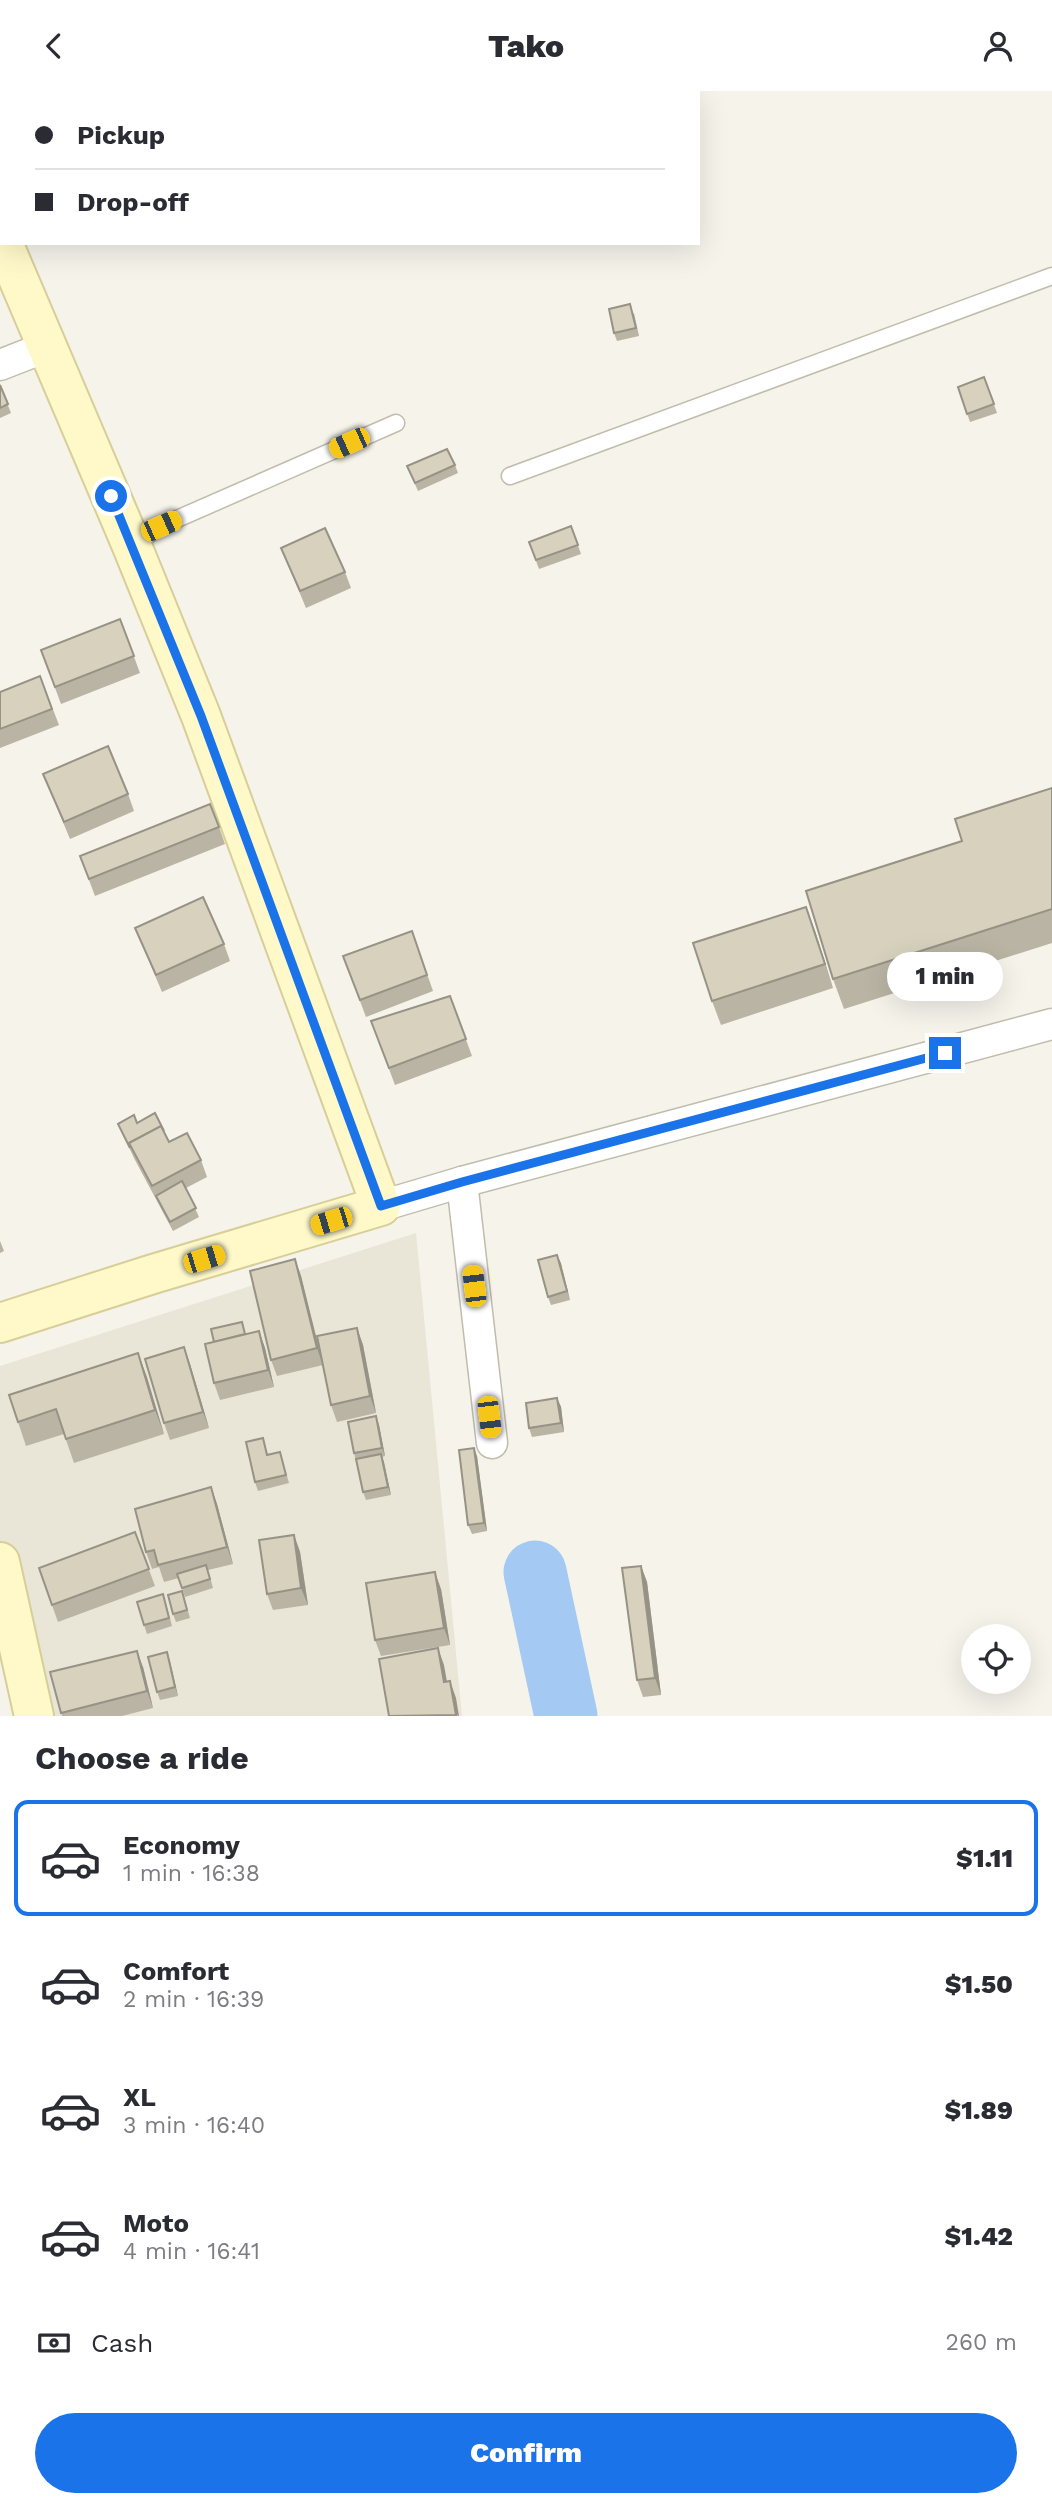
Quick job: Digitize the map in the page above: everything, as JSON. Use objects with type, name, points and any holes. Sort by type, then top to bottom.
[{"type":"street","points":[[4,245],[201,716],[381,1206]]},
{"type":"street","points":[[0,365],[47,347]]},
{"type":"street","points":[[0,1323],[153,1273],[462,1182],[1052,1024]]},
{"type":"street","points":[[462,1182],[492,1443]]},
{"type":"street","points":[[0,1562],[34,1716]]},
{"type":"lane","points":[[510,476],[1052,276]]},
{"type":"lane","points":[[132,546],[161,526],[396,423]]},
{"type":"shaded area","points":[[416,1233],[462,1716],[31,1716],[0,1583],[0,1366]]},
{"type":"building","points":[[630,304],[636,328],[614,333],[609,309]]},
{"type":"building","points":[[984,377],[994,404],[967,414],[958,387]]},
{"type":"building","points":[[0,385],[8,404],[0,408]]},
{"type":"building","points":[[447,449],[455,465],[415,483],[407,466]]},
{"type":"building","points":[[571,526],[578,545],[536,560],[529,542]]},
{"type":"building","points":[[325,528],[345,572],[300,591],[281,548]]},
{"type":"building","points":[[120,619],[134,656],[55,687],[41,650]]},
{"type":"building","points":[[40,676],[52,709],[0,729],[0,692]]},
{"type":"building","points":[[108,746],[128,794],[64,822],[43,774]]},
{"type":"building","points":[[1052,788],[1052,909],[833,979],[806,891],[962,841],[955,819]]},
{"type":"building","points":[[210,804],[219,827],[89,879],[80,856]]},
{"type":"building","points":[[203,897],[224,944],[156,975],[135,928]]},
{"type":"building","points":[[806,907],[825,964],[712,1001],[693,943]]},
{"type":"building","points":[[412,931],[427,975],[360,1000],[343,956]]},
{"type":"building","points":[[450,996],[466,1039],[389,1068],[371,1021]]},
{"type":"building","points":[[155,1113],[164,1131],[161,1126],[129,1143],[130,1148],[118,1124],[134,1115],[137,1123]]},
{"type":"building","points":[[161,1126],[169,1142],[187,1133],[201,1160],[152,1186],[129,1143]]},
{"type":"building","points":[[182,1181],[196,1208],[170,1222],[156,1196]]},
{"type":"building","points":[[557,1255],[567,1291],[548,1297],[538,1260]]},
{"type":"building","points":[[295,1259],[317,1348],[271,1360],[250,1271]]},
{"type":"building","points":[[242,1322],[245,1334],[214,1342],[211,1329]]},
{"type":"building","points":[[357,1328],[370,1396],[331,1405],[317,1336]]},
{"type":"building","points":[[259,1331],[268,1370],[214,1383],[205,1344]]},
{"type":"building","points":[[184,1347],[203,1412],[164,1423],[145,1359]]},
{"type":"building","points":[[138,1353],[155,1410],[66,1439],[56,1409],[18,1422],[9,1395]]},
{"type":"building","points":[[557,1398],[561,1423],[529,1428],[526,1403]]},
{"type":"building","points":[[376,1416],[382,1448],[354,1453],[348,1422]]},
{"type":"building","points":[[263,1438],[267,1455],[280,1452],[286,1475],[255,1482],[246,1442]]},
{"type":"building","points":[[474,1448],[484,1523],[468,1525],[459,1450]]},
{"type":"building","points":[[381,1454],[388,1487],[363,1492],[356,1459]]},
{"type":"building","points":[[211,1487],[227,1547],[158,1565],[154,1550],[146,1552],[135,1509]]},
{"type":"building","points":[[135,1532],[149,1569],[52,1605],[39,1568]]},
{"type":"building","points":[[294,1535],[301,1588],[267,1594],[259,1540]]},
{"type":"building","points":[[206,1565],[210,1579],[182,1588],[177,1574]]},
{"type":"building","points":[[641,1566],[655,1678],[637,1680],[622,1568]]},
{"type":"building","points":[[435,1572],[444,1628],[375,1640],[366,1583]]},
{"type":"building","points":[[182,1591],[187,1610],[173,1614],[168,1595]]},
{"type":"building","points":[[163,1594],[169,1618],[144,1625],[137,1602]]},
{"type":"building","points":[[438,1648],[444,1682],[450,1681],[456,1715],[389,1716],[379,1659]]},
{"type":"building","points":[[137,1651],[147,1691],[61,1713],[50,1672]]},
{"type":"building","points":[[167,1652],[175,1687],[157,1692],[148,1657]]},
{"type":"waterway","points":[[535,1572],[566,1716]]},
{"type":"route","points":[[111,496],[201,716],[381,1206],[945,1053]]}]
